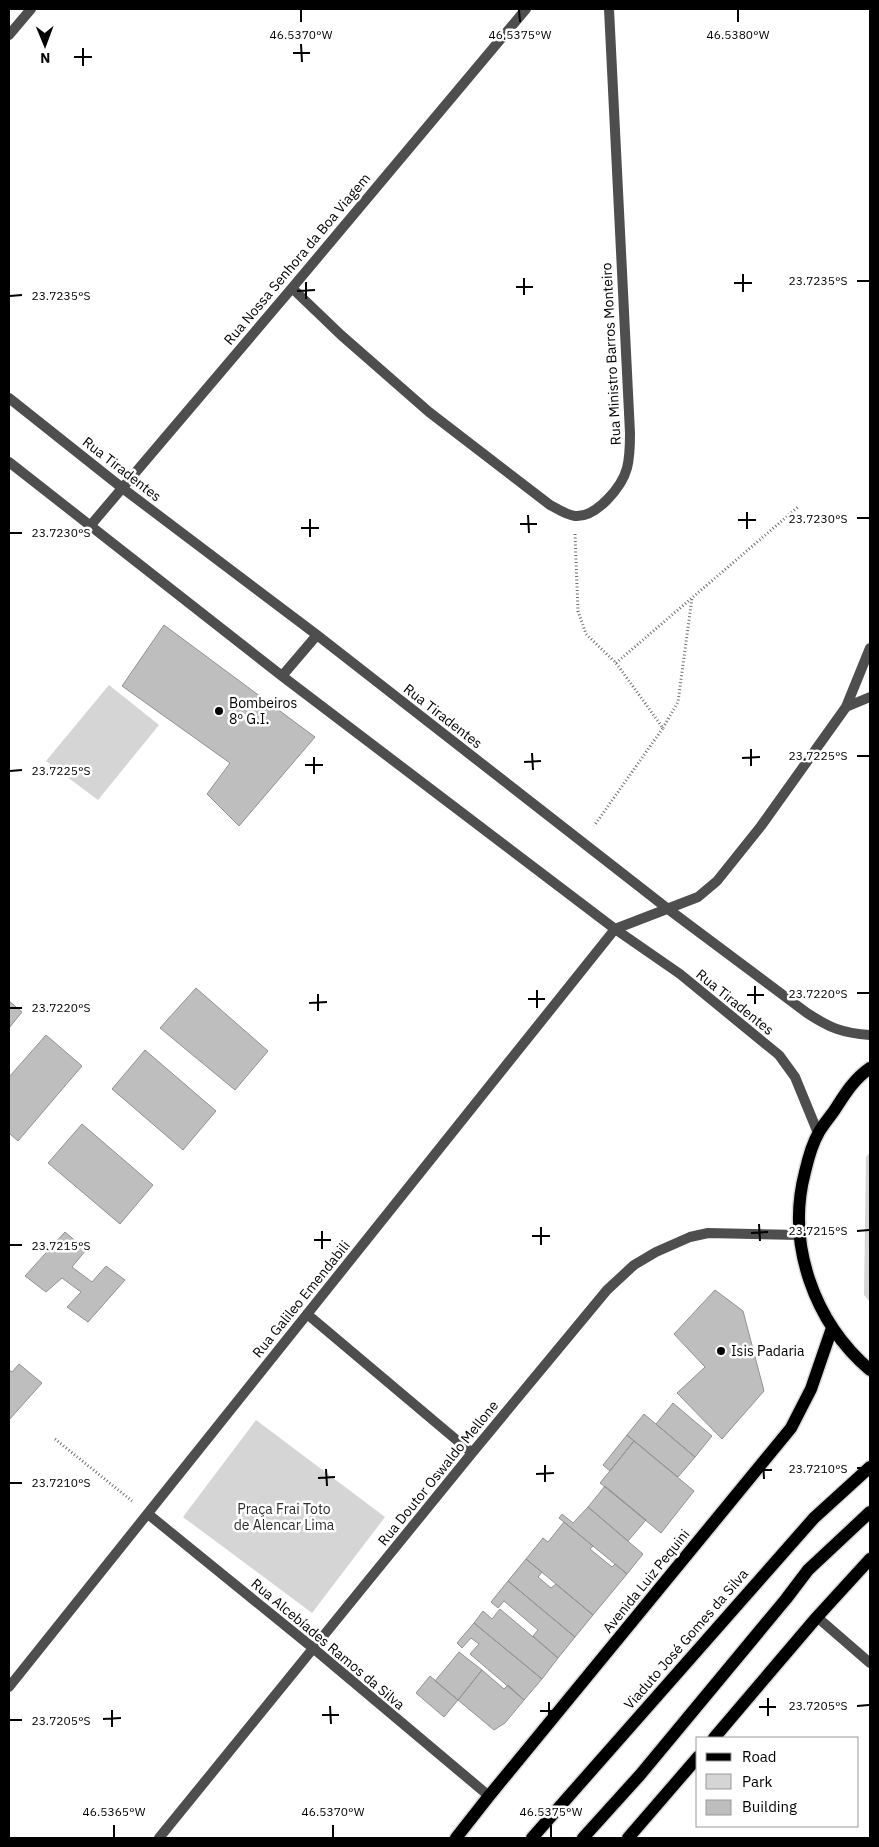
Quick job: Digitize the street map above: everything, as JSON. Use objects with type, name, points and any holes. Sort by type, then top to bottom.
[{"type":"main road","points":[[870,1068],[856,1078],[818,1133],[808,1158],[799,1208],[804,1261],[813,1293],[832,1328],[856,1358],[870,1370]]},
{"type":"main road","name":"Avenida Luiz Pequini","points":[[456,1838],[791,1428],[811,1389],[832,1328]]},
{"type":"main road","name":"Viaduto José Gomes da Silva","points":[[532,1838],[814,1518],[870,1467]]},
{"type":"main road","points":[[583,1838],[640,1775],[808,1570],[870,1512]]},
{"type":"main road","points":[[715,1737],[817,1617],[870,1559]]},
{"type":"main road","points":[[628,1838],[696,1759]]},
{"type":"street","points":[[9,35],[31,9]]},
{"type":"street","name":"Rua Nossa Senhora da Boa Viagem","points":[[90,526],[526,9]]},
{"type":"street","name":"Rua Ministro Barros Monteiro","points":[[575,516],[587,514],[604,503],[621,483],[628,467],[630,452],[609,9]]},
{"type":"street","points":[[292,288],[429,412],[550,505],[575,516]]},
{"type":"street","name":"Rua Tiradentes","points":[[9,398],[121,487],[317,635],[668,909],[821,1022],[849,1034],[870,1035]]},
{"type":"street","name":"Rua Tiradentes","points":[[9,462],[282,676],[615,929],[680,974],[779,1055],[795,1077],[818,1133]]},
{"type":"street","points":[[282,676],[317,635]]},
{"type":"street","points":[[615,929],[698,897],[718,881],[761,826],[846,707],[870,648]]},
{"type":"street","points":[[846,707],[870,697]]},
{"type":"street","name":"Rua Galileo Emendabili","points":[[9,1687],[615,929]]},
{"type":"street","name":"Rua Doutor Oswaldo Mellone","points":[[159,1838],[472,1452],[607,1290],[634,1266],[680,1240],[708,1233],[800,1234]]},
{"type":"street","points":[[308,1314],[472,1452]]},
{"type":"street","name":"Rua Alcebíades Ramos da Silva","points":[[148,1514],[313,1648],[489,1796]]},
{"type":"street","points":[[817,1617],[870,1663]]},
{"type":"path","points":[[616,663],[798,507]]},
{"type":"path","points":[[575,516],[578,611],[586,634],[616,663],[663,728]]},
{"type":"path","points":[[583,841],[663,728],[678,702],[692,597]]},
{"type":"path","points":[[55,1439],[148,1514]]},
{"type":"green space","points":[[109,685],[159,725],[98,800],[46,761]]},
{"type":"green space","points":[[870,1152],[870,1302],[864,1295],[866,1157]]},
{"type":"green space","name":"Praça Frai Toto de Alencar Lima","points":[[256,1420],[385,1517],[312,1613],[183,1517]]},
{"type":"building","name":"Bombeiros 8º G.I.","points":[[164,625],[315,737],[239,826],[207,794],[230,763],[122,686]]},
{"type":"building","points":[[196,988],[268,1051],[235,1090],[160,1028]]},
{"type":"building","points":[[9,1001],[22,1012],[9,1028]]},
{"type":"building","points":[[46,1035],[82,1066],[18,1141],[9,1133],[9,1077]]},
{"type":"building","points":[[145,1050],[216,1111],[183,1150],[112,1089]]},
{"type":"building","points":[[82,1124],[153,1185],[120,1224],[48,1163]]},
{"type":"building","points":[[65,1232],[86,1250],[72,1267],[92,1282],[106,1266],[125,1280],[88,1322],[67,1307],[81,1292],[62,1278],[46,1292],[25,1276]]},
{"type":"building","name":"Isis Padaria","points":[[715,1290],[743,1311],[764,1391],[722,1439],[677,1393],[705,1367],[674,1334]]},
{"type":"building","points":[[19,1364],[42,1383],[9,1420],[9,1370],[12,1372]]},
{"type":"building","points":[[673,1403],[712,1436],[695,1457],[656,1424]]},
{"type":"building","points":[[644,1414],[695,1457],[678,1477],[627,1435]]},
{"type":"building","points":[[627,1435],[634,1441],[610,1471],[603,1465]]},
{"type":"building","points":[[634,1441],[694,1491],[661,1533],[600,1483]]},
{"type":"building","points":[[605,1486],[646,1520],[628,1541],[588,1507]]},
{"type":"building","points":[[588,1507],[643,1554],[627,1574],[559,1518],[562,1514],[573,1523]]},
{"type":"building","points":[[564,1522],[593,1546],[590,1549],[612,1567],[615,1564],[627,1574],[593,1615],[526,1559],[543,1538],[548,1542]]},
{"type":"building","points":[[526,1559],[542,1572],[538,1577],[551,1588],[556,1584],[593,1615],[575,1637],[508,1581]]},
{"type":"building","points":[[508,1581],[575,1637],[558,1658],[533,1636],[538,1630],[504,1601],[498,1608],[491,1602]]},
{"type":"building","points":[[500,1609],[558,1658],[542,1679],[474,1623],[483,1611],[492,1619]]},
{"type":"building","points":[[474,1623],[542,1679],[524,1700],[470,1654],[479,1644],[471,1638],[462,1648],[457,1643]]},
{"type":"building","points":[[459,1652],[482,1670],[458,1700],[435,1681]]},
{"type":"building","points":[[482,1670],[504,1689],[508,1685],[524,1700],[505,1723],[494,1730],[458,1700]]},
{"type":"building","points":[[430,1676],[458,1700],[444,1717],[416,1693]]},
{"type":"place","name":"Bombeiros 8º G.I.","points":[[219,711]]},
{"type":"place","name":"Isis Padaria","points":[[721,1351]]}]
